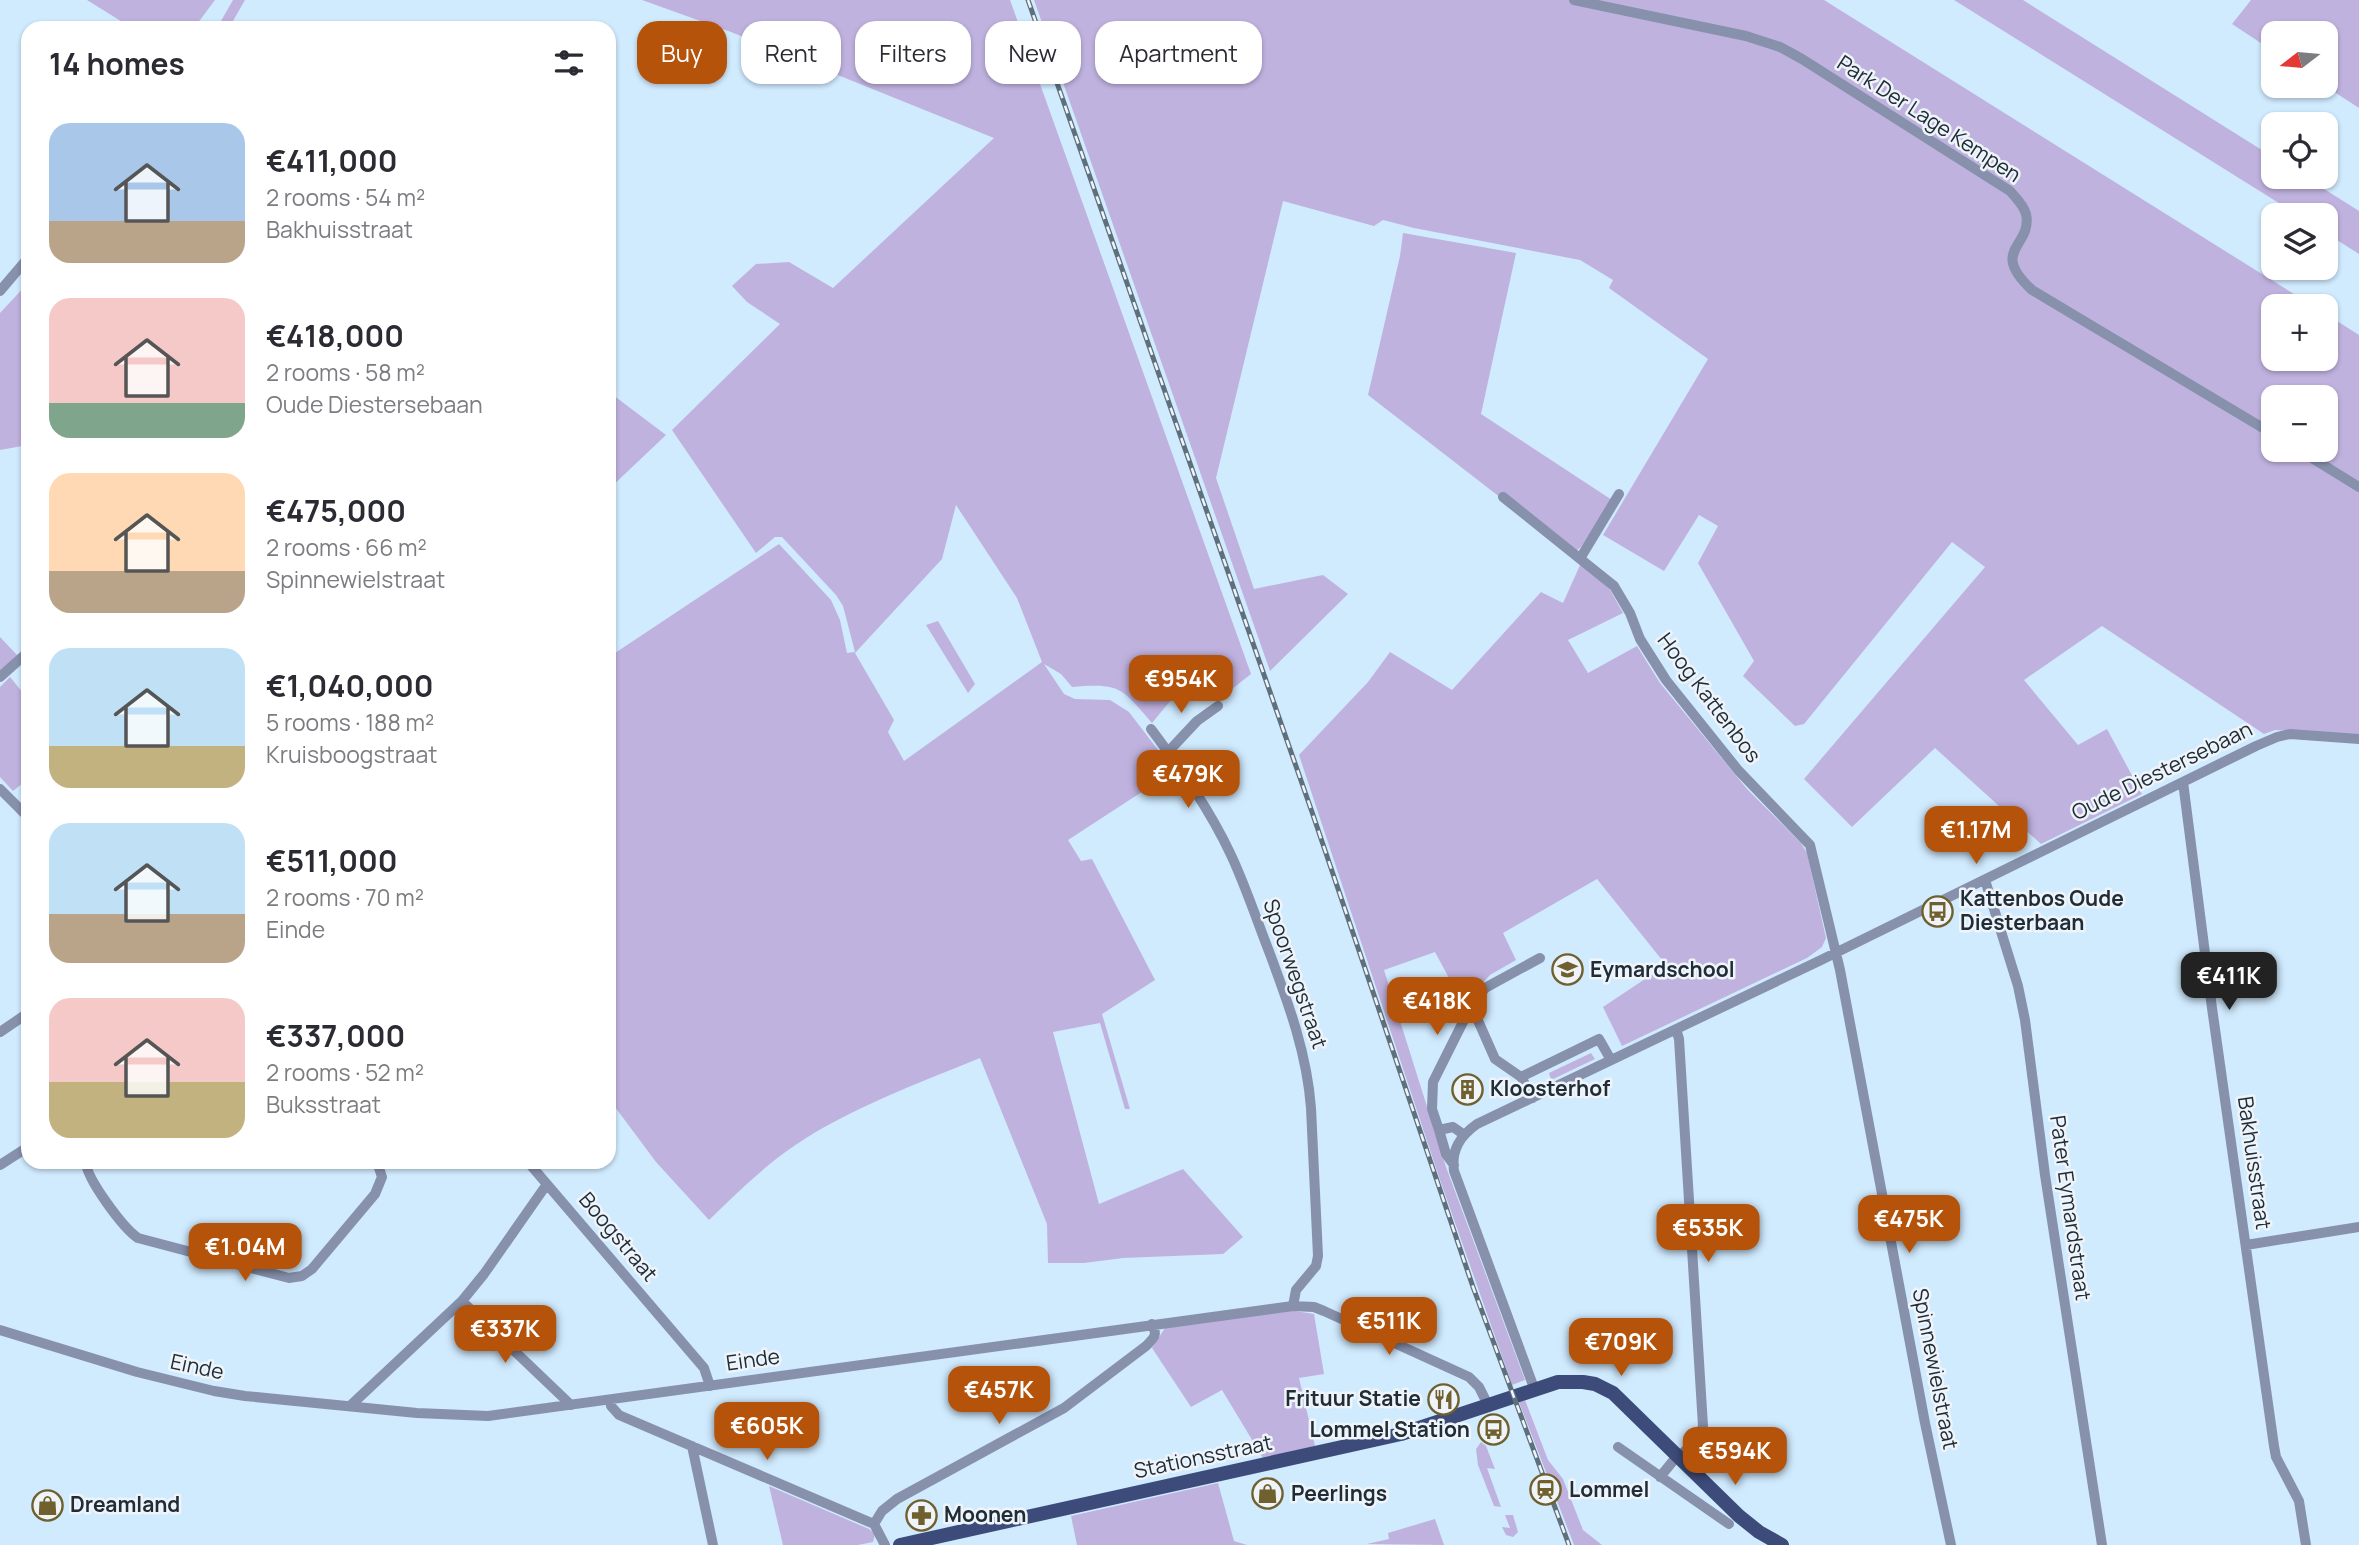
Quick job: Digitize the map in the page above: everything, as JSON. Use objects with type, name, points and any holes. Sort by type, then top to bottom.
[{"type":"main road","name":"Stationsstraat","points":[[906,1544],[1419,1430],[1534,1388],[1558,1382],[1595,1384],[1613,1393],[1739,1516],[1776,1544]]},
{"type":"street","name":"Park Der Lage Kempen","points":[[1574,0],[1746,36],[1780,47],[1802,59],[2010,191],[2022,205],[2026,219],[2012,261],[2016,274],[2032,290],[2261,427]]},
{"type":"street","points":[[0,292],[21,266]]},
{"type":"street","points":[[2318,462],[2359,487]]},
{"type":"street","points":[[1581,557],[1619,494]]},
{"type":"street","name":"Hoog Kattenbos","points":[[1503,496],[1614,586],[1657,667],[1727,758],[1810,845],[1836,953]]},
{"type":"street","points":[[0,677],[21,658]]},
{"type":"street","points":[[1168,752],[1197,721],[1218,706]]},
{"type":"street","name":"Spoorwegstraat","points":[[1151,729],[1189,781],[1231,855],[1300,1039],[1311,1108],[1318,1256],[1316,1266],[1296,1290],[1293,1306]]},
{"type":"street","name":"Oude Diestersebaan","points":[[1463,1134],[1477,1124],[1836,953],[2277,737],[2290,734],[2359,739]]},
{"type":"street","name":"Bakhuisstraat","points":[[2183,782],[2274,1446],[2276,1457],[2299,1501],[2306,1545]]},
{"type":"street","points":[[0,789],[21,810]]},
{"type":"street","name":"Pater Eymardstraat","points":[[1984,880],[2018,986],[2025,1020],[2055,1243],[2102,1545]]},
{"type":"street","name":"Spinnewielstraat","points":[[1836,953],[1925,1423],[1951,1545]]},
{"type":"street","points":[[1534,1388],[1454,1166],[1446,1154],[1432,1109],[1433,1082],[1469,1010],[1485,988],[1540,958]]},
{"type":"street","points":[[1469,1010],[1476,1016],[1495,1059],[1521,1076],[1533,1098]]},
{"type":"street","points":[[0,1032],[21,1018]]},
{"type":"street","points":[[1660,1477],[1697,1441],[1703,1426],[1679,1039],[1676,1029]]},
{"type":"street","points":[[1521,1076],[1599,1039],[1611,1060]]},
{"type":"street","points":[[1439,1130],[1454,1127],[1463,1134],[1454,1153],[1454,1166]]},
{"type":"street","points":[[0,1165],[21,1152]]},
{"type":"street","points":[[88,1169],[89,1175],[128,1230],[138,1238],[289,1278],[307,1274],[375,1194],[383,1177],[380,1169]]},
{"type":"street","name":"Boogstraat","points":[[534,1169],[704,1367],[710,1386]]},
{"type":"street","points":[[350,1406],[462,1301],[547,1184]]},
{"type":"street","points":[[2246,1245],[2359,1227]]},
{"type":"street","points":[[462,1301],[571,1405]]},
{"type":"street","name":"Einde","points":[[0,1329],[94,1360],[192,1387],[246,1396],[457,1416],[488,1416],[1152,1324],[1293,1306],[1314,1307],[1469,1377],[1479,1387],[1488,1405]]},
{"type":"street","points":[[874,1524],[882,1511],[897,1499],[1064,1408],[1146,1346],[1154,1338],[1156,1331],[1152,1324]]},
{"type":"street","points":[[610,1400],[619,1415],[874,1524],[885,1545]]},
{"type":"street","points":[[692,1446],[713,1545]]},
{"type":"street","points":[[1618,1447],[1729,1524]]},
{"type":"shaded area","points":[[87,0],[215,0],[199,21],[121,21]]},
{"type":"shaded area","points":[[233,0],[245,0],[233,21],[221,21]]},
{"type":"shaded area","points":[[642,0],[1010,0],[1018,21],[985,21],[985,84],[1040,84],[1251,674],[1232,689],[1207,661],[1195,671],[1152,723],[1118,690],[1100,686],[1072,687],[1061,674],[1044,664],[1064,694],[1075,699],[1110,700],[1129,712],[1174,771],[1068,840],[1081,861],[1092,859],[1155,980],[1102,1014],[1130,1109],[1125,1109],[1100,1023],[1053,1032],[1099,1204],[1183,1169],[1243,1237],[1223,1254],[1048,1263],[1047,1224],[980,1058],[884,1098],[815,1133],[771,1163],[709,1220],[656,1162],[616,1108],[616,652],[779,544],[831,600],[840,620],[847,653],[855,652],[843,606],[836,595],[782,537],[775,537],[756,553],[672,430],[780,324],[747,302],[732,286],[756,264],[789,262],[833,288],[994,138],[860,84],[971,84],[971,21],[855,21],[855,82],[841,76],[841,21],[741,21],[741,36],[727,31],[727,21],[700,21]],"holes":[[[956,505],[1017,598],[1042,662],[904,761],[888,732],[894,720],[855,653],[942,559]]]},
{"type":"shaded area","points":[[1034,0],[1824,0],[2261,273],[2261,280],[2271,280],[2294,294],[2261,294],[2261,371],[2338,371],[2338,322],[2359,335],[2359,735],[2275,730],[2264,734],[2102,626],[2024,680],[2078,745],[2107,729],[2142,794],[2041,844],[1935,748],[1852,827],[1804,779],[1985,567],[1952,542],[1804,724],[1795,726],[1743,676],[1754,661],[1698,563],[1718,526],[1699,515],[1664,571],[1603,535],[1708,359],[1609,288],[1613,280],[1580,260],[1383,220],[1374,226],[1283,201],[1216,478],[1254,589],[1323,575],[1348,594],[1270,671],[1064,84],[1081,84],[1081,21],[1041,21]]},
{"type":"shaded area","points":[[1954,0],[2023,0],[2261,149],[2261,189],[2324,189],[2359,211],[2359,254],[2338,241],[2338,203],[2279,203]]},
{"type":"shaded area","points":[[2251,0],[2359,0],[2359,108],[2338,94],[2338,21],[2261,21],[2261,43],[2232,24]]},
{"type":"shaded area","points":[[1403,233],[1516,253],[1481,414],[1612,500],[1576,551],[1501,498],[1368,395]]},
{"type":"shaded area","points":[[21,290],[21,446],[0,450],[0,313]]},
{"type":"shaded area","points":[[616,397],[666,435],[616,482]]},
{"type":"shaded area","points":[[1581,563],[1609,588],[1623,613],[1568,640],[1588,673],[1637,646],[1660,683],[1747,789],[1801,843],[1807,853],[1826,938],[1822,947],[1807,958],[1622,1046],[1603,1007],[1666,965],[1597,879],[1503,933],[1516,960],[1490,975],[1463,1004],[1435,952],[1384,970],[1446,1167],[1525,1380],[1512,1385],[1439,1177],[1299,755],[1368,682],[1390,652],[1452,690],[1541,592],[1563,603]]},
{"type":"shaded area","points":[[938,621],[975,684],[968,693],[926,625]]},
{"type":"shaded area","points":[[0,637],[18,656],[0,673]]},
{"type":"shaded area","points":[[10,677],[21,690],[21,785],[13,791],[0,777],[0,687]]},
{"type":"shaded area","points":[[1591,1053],[1595,1059],[1551,1080],[1549,1073]]},
{"type":"shaded area","points":[[1289,1310],[1314,1314],[1324,1374],[1299,1378],[1315,1446],[1263,1458],[1222,1390],[1191,1407],[1152,1348],[1165,1328]]},
{"type":"shaded area","points":[[1525,1400],[1548,1460],[1563,1479],[1583,1530],[1602,1545],[1574,1545],[1519,1402]]},
{"type":"shaded area","points":[[1481,1442],[1486,1446],[1495,1469],[1487,1468],[1501,1507],[1494,1506],[1478,1465],[1476,1449]]},
{"type":"shaded area","points":[[1218,1483],[1234,1541],[1247,1545],[1077,1545],[1071,1516]]},
{"type":"shaded area","points":[[769,1486],[869,1529],[875,1534],[873,1542],[858,1545],[783,1545]]},
{"type":"shaded area","points":[[1505,1515],[1513,1515],[1518,1532],[1513,1537],[1506,1535],[1502,1527],[1510,1528]]},
{"type":"shaded area","points":[[1435,1519],[1444,1545],[1367,1544],[1389,1539],[1388,1533]]},
{"type":"railway","points":[[1028,0],[1312,812],[1473,1287],[1569,1545]]},
{"type":"place","name":"Kattenbos Oude Diesterbaan","points":[[1937,911]]},
{"type":"place","name":"Eymardschool","points":[[1567,970]]},
{"type":"place","name":"Kloosterhof","points":[[1467,1089]]},
{"type":"place","name":"Frituur Statie","points":[[1444,1399]]},
{"type":"place","name":"Lommel Station","points":[[1493,1430]]},
{"type":"place","name":"Lommel","points":[[1546,1490]]},
{"type":"place","name":"Peerlings","points":[[1268,1494]]},
{"type":"place","name":"Dreamland","points":[[47,1505]]},
{"type":"place","name":"Moonen","points":[[921,1515]]}]
